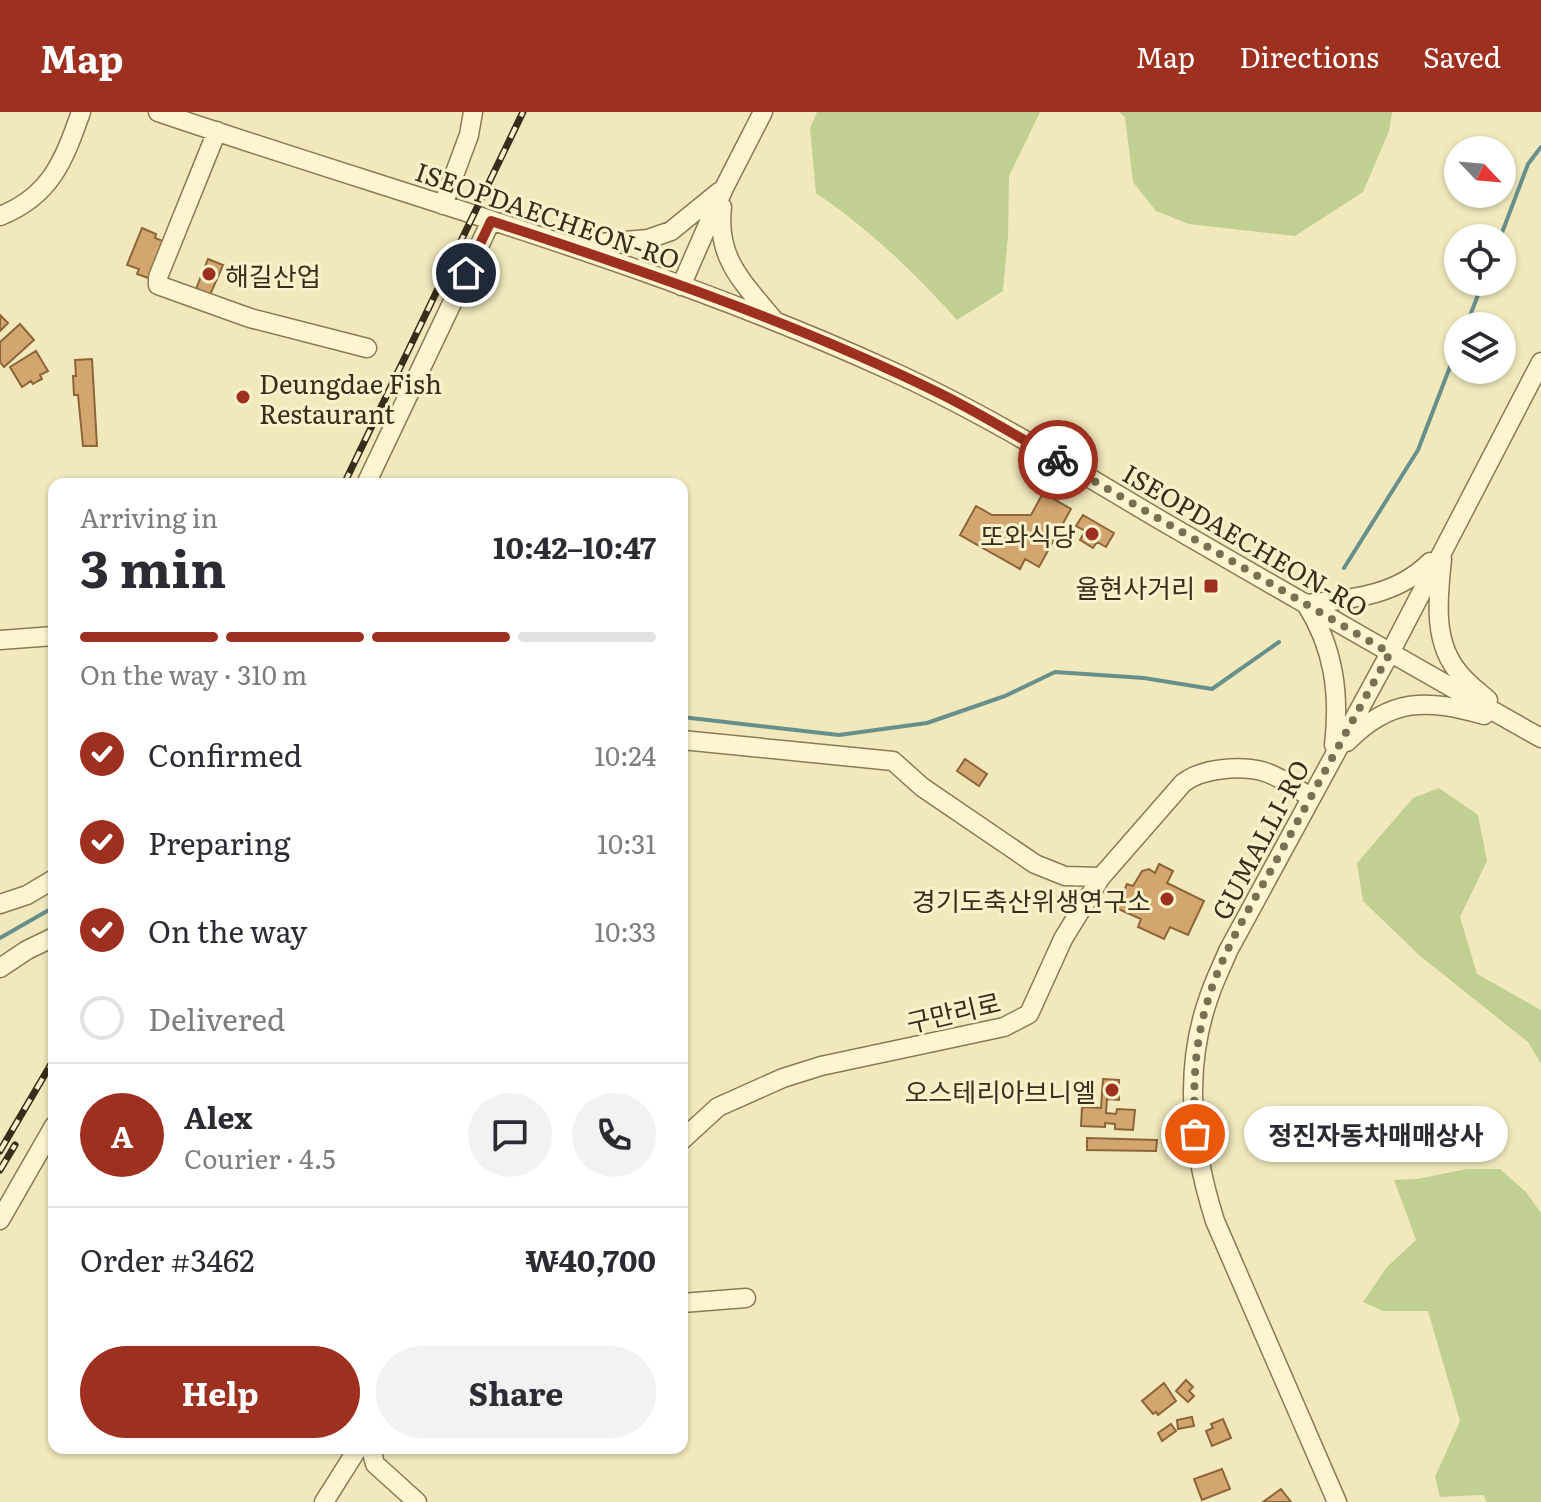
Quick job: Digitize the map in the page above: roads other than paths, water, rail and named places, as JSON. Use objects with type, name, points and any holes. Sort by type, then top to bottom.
[{"type":"street","points":[[0,216],[24,204],[52,179],[69,146],[81,112]]},
{"type":"street","name":"ISEOPDAECHEON-RO","points":[[158,112],[566,245],[775,321],[889,369],[957,402],[1541,738]]},
{"type":"street","points":[[443,205],[469,135],[473,112]]},
{"type":"street","points":[[681,286],[724,188],[763,112]]},
{"type":"street","points":[[217,131],[158,277],[158,285],[234,314],[367,348]]},
{"type":"street","points":[[566,245],[648,239],[671,231],[724,188]]},
{"type":"street","points":[[724,188],[720,227],[728,261],[775,321]]},
{"type":"street","points":[[369,478],[491,221]]},
{"type":"street","name":"GUMALLI-RO","points":[[1337,1502],[1215,1221],[1198,1160],[1193,1090],[1197,1042],[1208,998],[1246,916],[1390,653],[1541,362]]},
{"type":"street","points":[[1332,757],[1337,714],[1335,680],[1329,651],[1319,625],[1306,604],[1356,598],[1392,589],[1415,577],[1444,548]]},
{"type":"street","points":[[1444,548],[1438,598],[1439,628],[1446,652],[1459,674],[1514,723]]},
{"type":"street","points":[[0,640],[48,636]]},
{"type":"street","points":[[1332,757],[1363,726],[1390,711],[1412,705],[1445,704],[1514,723]]},
{"type":"street","points":[[688,741],[893,761],[922,787],[1035,864],[1065,876],[1101,877]]},
{"type":"street","name":"구만리로","points":[[688,1134],[718,1107],[783,1078],[821,1066],[1004,1027],[1022,1020],[1033,1007],[1063,939],[1101,877],[1183,783],[1193,776],[1203,772],[1258,771],[1268,773],[1311,797]]},
{"type":"street","points":[[0,904],[27,895],[48,883]]},
{"type":"street","points":[[1,963],[48,940]]},
{"type":"street","points":[[0,1220],[48,1136]]},
{"type":"street","points":[[688,1303],[746,1298]]},
{"type":"street","points":[[324,1502],[354,1454]]},
{"type":"street","points":[[345,1468],[373,1456],[417,1502]]},
{"type":"waterway","points":[[1505,224],[1528,164],[1541,147]]},
{"type":"waterway","points":[[1471,312],[1478,296]]},
{"type":"waterway","points":[[1344,568],[1418,450],[1444,382]]},
{"type":"waterway","points":[[688,718],[839,735],[927,723],[1005,696],[1055,672],[1144,678],[1212,689],[1279,642]]},
{"type":"waterway","points":[[0,938],[48,910]]},
{"type":"railway","points":[[347,478],[523,112]]},
{"type":"railway","points":[[0,1151],[48,1069]]},
{"type":"railway","points":[[0,1170],[15,1145]]},
{"type":"place","name":"해길산업","points":[[209,274]]},
{"type":"place","name":"Deungdae Fish Restaurant","points":[[243,397]]},
{"type":"place","name":"또와식당","points":[[1092,534]]},
{"type":"place","name":"율현사거리","points":[[1211,586]]},
{"type":"place","name":"경기도축산위생연구소","points":[[1167,899]]},
{"type":"place","name":"오스테리아브니엘","points":[[1112,1090]]},
{"type":"place","name":"정진자동차매매상사","points":[[1195,1134]]}]
